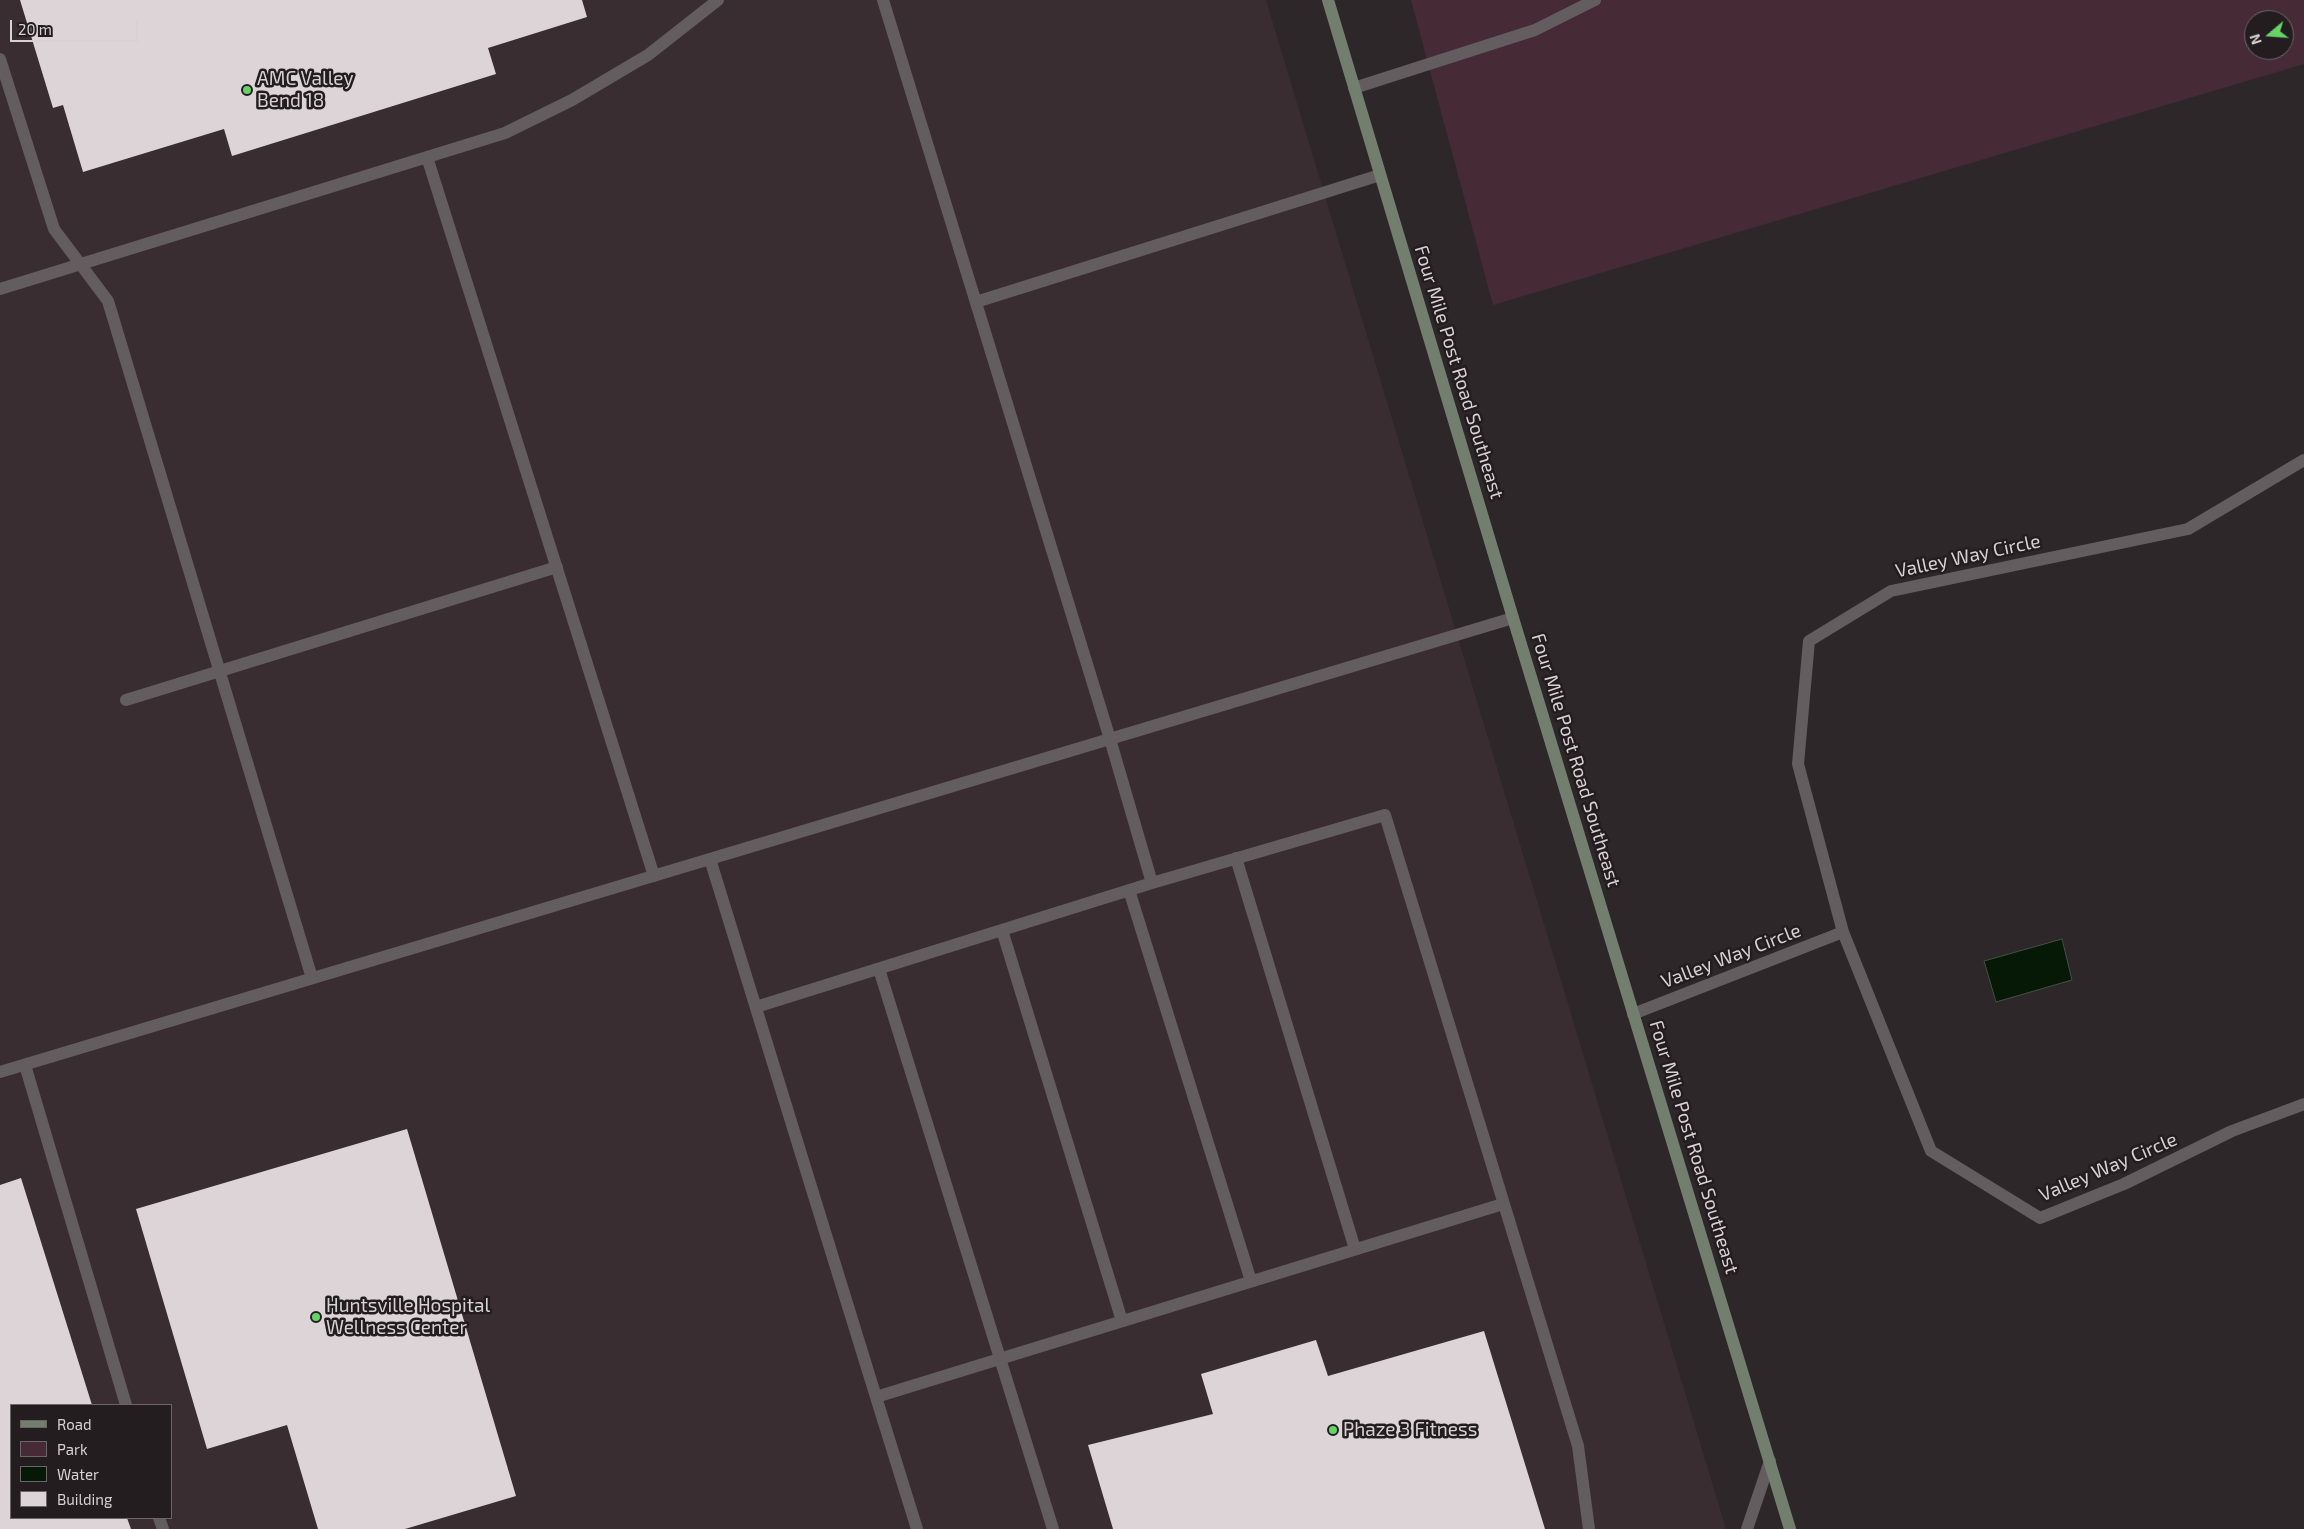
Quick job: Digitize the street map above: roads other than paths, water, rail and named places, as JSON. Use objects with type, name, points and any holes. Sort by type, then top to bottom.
[{"type":"main road","name":"Four Mile Post Road Southeast","points":[[1328,0],[1513,618],[1790,1529]]},
{"type":"street","points":[[0,289],[505,133],[572,100],[648,55],[718,0]]},
{"type":"street","points":[[883,0],[1110,739],[1152,882]]},
{"type":"street","points":[[1354,88],[1535,30],[1595,0]]},
{"type":"street","points":[[0,59],[54,228],[108,301],[312,978]]},
{"type":"street","points":[[427,157],[654,876]]},
{"type":"street","points":[[976,302],[1380,175]]},
{"type":"street","name":"Valley Way Circle","points":[[2304,460],[2188,529],[1891,591],[1809,641],[1798,764],[1843,932],[1931,1151],[2040,1218],[2124,1184],[2232,1131],[2304,1104]]},
{"type":"street","points":[[126,700],[557,567]]},
{"type":"street","points":[[0,1072],[1513,618]]},
{"type":"street","points":[[756,1007],[1152,882],[1385,815],[1578,1446],[1589,1529]]},
{"type":"street","points":[[1236,858],[1355,1249]]},
{"type":"street","points":[[710,859],[917,1529]]},
{"type":"street","points":[[1129,890],[1251,1281]]},
{"type":"street","points":[[1002,930],[1122,1321]]},
{"type":"street","name":"Valley Way Circle","points":[[1633,1014],[1843,932]]},
{"type":"street","points":[[878,969],[1053,1529]]},
{"type":"street","points":[[25,1065],[126,1404]]},
{"type":"street","points":[[876,1397],[1503,1204]]},
{"type":"street","points":[[1747,1529],[1770,1461]]},
{"type":"water","points":[[2062,939],[2072,980],[1996,1002],[1984,961]]},
{"type":"place","name":"AMC Valley Bend 18","points":[[247,90]]},
{"type":"place","name":"Huntsville Hospital Wellness Center","points":[[316,1317]]},
{"type":"place","name":"Phaze 3 Fitness","points":[[1333,1430]]}]
